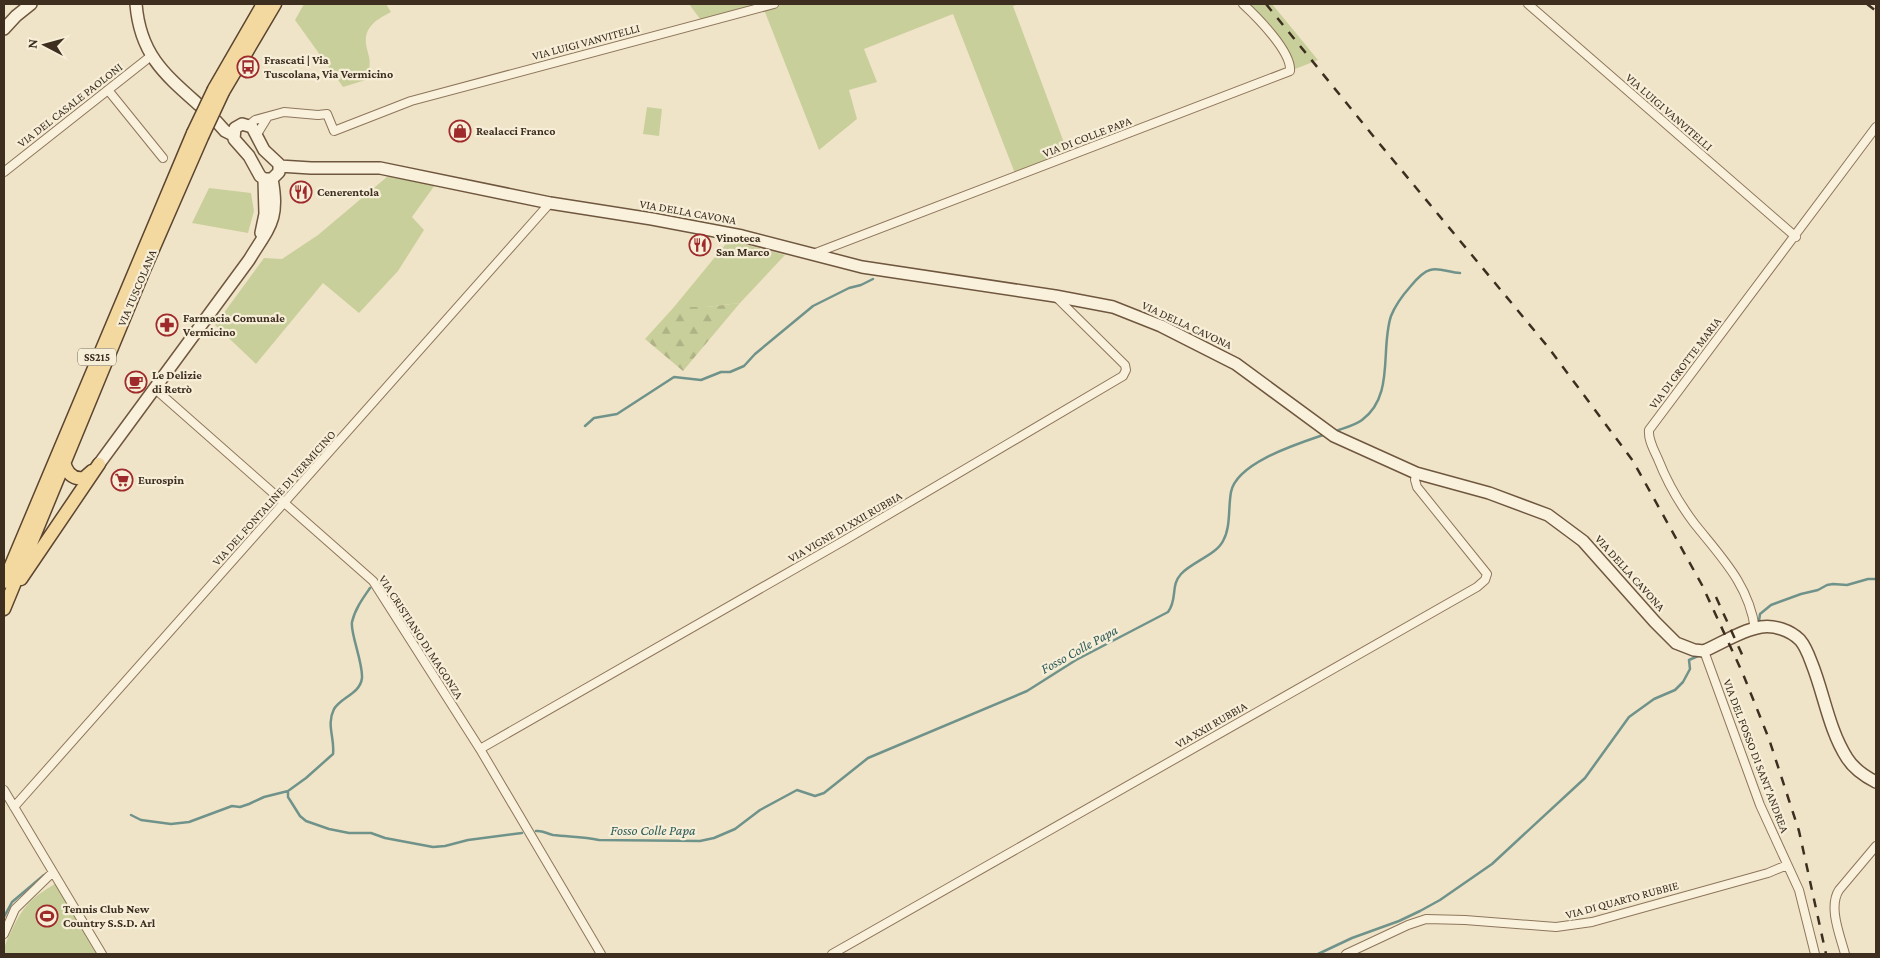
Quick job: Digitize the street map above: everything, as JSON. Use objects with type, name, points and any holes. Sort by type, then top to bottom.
[{"type":"main road","points":[[4,29],[31,4]]},
{"type":"main road","points":[[136,4],[140,30],[151,56],[167,77],[199,106]]},
{"type":"main road","name":"VIA TUSCOLANA","points":[[4,582],[197,135],[263,4]]},
{"type":"main road","name":"VIA TUSCOLANA","points":[[219,90],[275,4]]},
{"type":"main road","points":[[242,124],[249,125],[254,130],[264,150],[276,160],[279,166],[279,172],[268,179],[260,176],[249,156],[236,142],[235,131],[242,124]]},
{"type":"main road","name":"VIA TUSCOLANA","points":[[4,609],[197,135]]},
{"type":"main road","name":"VIA DELLA CAVONA","points":[[279,166],[380,168],[550,202],[742,236],[862,267],[1055,296],[1113,307],[1162,326],[1236,364],[1330,433],[1416,473],[1513,501],[1548,515],[1583,541],[1676,643],[1694,650],[1704,651]]},
{"type":"main road","points":[[9,596],[99,464],[249,260],[268,230],[275,212],[276,202],[268,179]]},
{"type":"main road","points":[[64,461],[68,473],[79,479],[87,476],[99,464]]},
{"type":"main road","points":[[1704,651],[1755,629],[1780,628],[1791,634],[1800,641],[1806,650],[1843,750],[1858,770],[1876,782]]},
{"type":"street","name":"VIA LUIGI VANVITELLI","points":[[267,118],[291,111],[318,115],[327,114],[334,131],[404,103],[459,87],[774,4]]},
{"type":"street","name":"VIA DI COLLE PAPA","points":[[812,254],[1290,71],[1290,62],[1271,32],[1243,4]]},
{"type":"street","name":"VIA LUIGI VANVITELLI","points":[[1528,4],[1796,237]]},
{"type":"street","name":"VIA DEL CASALE PAOLONI","points":[[4,172],[151,56]]},
{"type":"street","points":[[108,90],[163,158]]},
{"type":"street","points":[[249,125],[255,120],[267,118]]},
{"type":"street","points":[[256,136],[267,118]]},
{"type":"street","name":"VIA DI GROTTE MARIA","points":[[1755,629],[1746,600],[1735,575],[1719,552],[1694,523],[1673,491],[1653,448],[1649,432],[1656,418],[1796,237],[1876,127]]},
{"type":"street","name":"VIA DEL FONTALINE DI VERMICINO","points":[[14,807],[550,202]]},
{"type":"street","name":"VIA VIGNE DI XXII RUBBIA","points":[[480,749],[845,540],[1123,376],[1126,370],[1125,365],[1055,296]]},
{"type":"street","name":"VIA CRISTIANO DI MAGONZA","points":[[154,388],[373,581],[480,749],[601,954]]},
{"type":"street","name":"VIA XXII RUBBIA","points":[[832,954],[1477,587],[1485,580],[1487,574],[1417,487],[1416,473]]},
{"type":"street","name":"VIA DEL FOSSO DI SANT'ANDREA","points":[[1704,651],[1760,806],[1802,901],[1815,954]]},
{"type":"street","points":[[4,790],[102,954]]},
{"type":"street","points":[[1845,954],[1835,910],[1835,896],[1876,846]]},
{"type":"street","name":"VIA DI QUARTO RUBBIE","points":[[1346,954],[1423,920],[1441,919],[1567,927],[1592,922],[1758,876],[1787,865]]},
{"type":"street","points":[[4,934],[15,909],[53,872]]},
{"type":"green space","points":[[304,4],[386,4],[391,12],[373,24],[367,32],[366,38],[369,71],[381,79],[369,79],[343,87],[295,20]]},
{"type":"green space","points":[[689,4],[1020,4],[1013,6],[1069,156],[1016,176],[953,14],[864,49],[877,82],[849,90],[857,119],[819,150],[763,7],[703,23]]},
{"type":"green space","points":[[1243,4],[1272,4],[1318,60],[1290,71],[1271,32]]},
{"type":"green space","points":[[647,107],[662,109],[659,136],[643,134]]},
{"type":"green space","points":[[388,176],[435,185],[412,217],[424,230],[398,271],[359,313],[323,283],[256,364],[215,325],[264,258],[282,259],[318,235]]},
{"type":"green space","points":[[209,188],[251,193],[254,211],[248,233],[192,223]]},
{"type":"green space","points":[[729,240],[785,255],[740,303],[706,307],[674,307]]},
{"type":"green space","points":[[740,303],[683,371],[645,339],[674,307],[706,307]]},
{"type":"green space","name":"Tennis Club New Country S.S.D. Arl","points":[[55,884],[96,954],[4,954],[7,940],[15,923],[28,903]]},
{"type":"waterway","name":"Fosso Colle Papa","points":[[1333,432],[1362,420],[1372,410],[1379,398],[1383,385],[1386,343],[1391,316],[1404,294],[1427,271],[1437,269],[1460,273]]},
{"type":"waterway","points":[[585,426],[594,418],[617,414],[674,377],[701,380],[744,366],[755,354],[813,306],[849,288],[873,279]]},
{"type":"waterway","name":"Fosso Colle Papa","points":[[536,831],[553,835],[599,840],[700,841],[714,838],[735,829],[760,810],[797,790],[815,796],[824,793],[868,758],[1027,691],[1076,660],[1168,612],[1173,602],[1176,583],[1181,574],[1220,546],[1226,536],[1231,492],[1236,481],[1257,463],[1271,455],[1326,434]]},
{"type":"waterway","points":[[1759,621],[1760,614],[1771,605],[1801,594],[1818,590],[1827,585],[1847,585],[1868,579],[1876,579]]},
{"type":"waterway","points":[[131,815],[141,820],[171,824],[189,822],[232,806],[240,807],[264,797],[288,791],[333,754],[331,721],[334,709],[341,701],[354,692],[361,683],[361,664],[352,622],[357,608],[370,588]]},
{"type":"waterway","points":[[1318,954],[1352,938],[1399,921],[1420,911],[1440,900],[1492,864],[1585,778],[1629,717],[1654,699],[1675,690],[1683,682],[1690,669],[1689,660],[1698,656]]},
{"type":"waterway","name":"Fosso Colle Papa","points":[[288,791],[288,797],[300,816],[306,821],[329,829],[349,833],[371,833],[385,838],[433,847],[522,833]]},
{"type":"waterway","points":[[4,917],[12,902],[44,875]]},
{"type":"railway","points":[[1266,4],[1548,347],[1633,461],[1702,585],[1743,674],[1769,739],[1799,831],[1826,954]]},
{"type":"railway","points":[[1867,4],[1876,11]]},
{"type":"railway","points":[[1716,597],[1745,661]]},
{"type":"place","name":"Frascati | Via Tuscolana, Via Vermicino","points":[[248,67]]},
{"type":"place","name":"Realacci Franco","points":[[460,131]]},
{"type":"place","name":"Cenerentola","points":[[301,192]]},
{"type":"place","name":"Vinoteca San Marco","points":[[700,245]]},
{"type":"place","name":"Farmacia Comunale Vermicino","points":[[167,325]]},
{"type":"place","name":"Le Delizie di Retrò","points":[[136,382]]},
{"type":"place","name":"Eurospin","points":[[122,480]]},
{"type":"place","name":"Tennis Club New Country S.S.D. Arl","points":[[47,916]]}]
